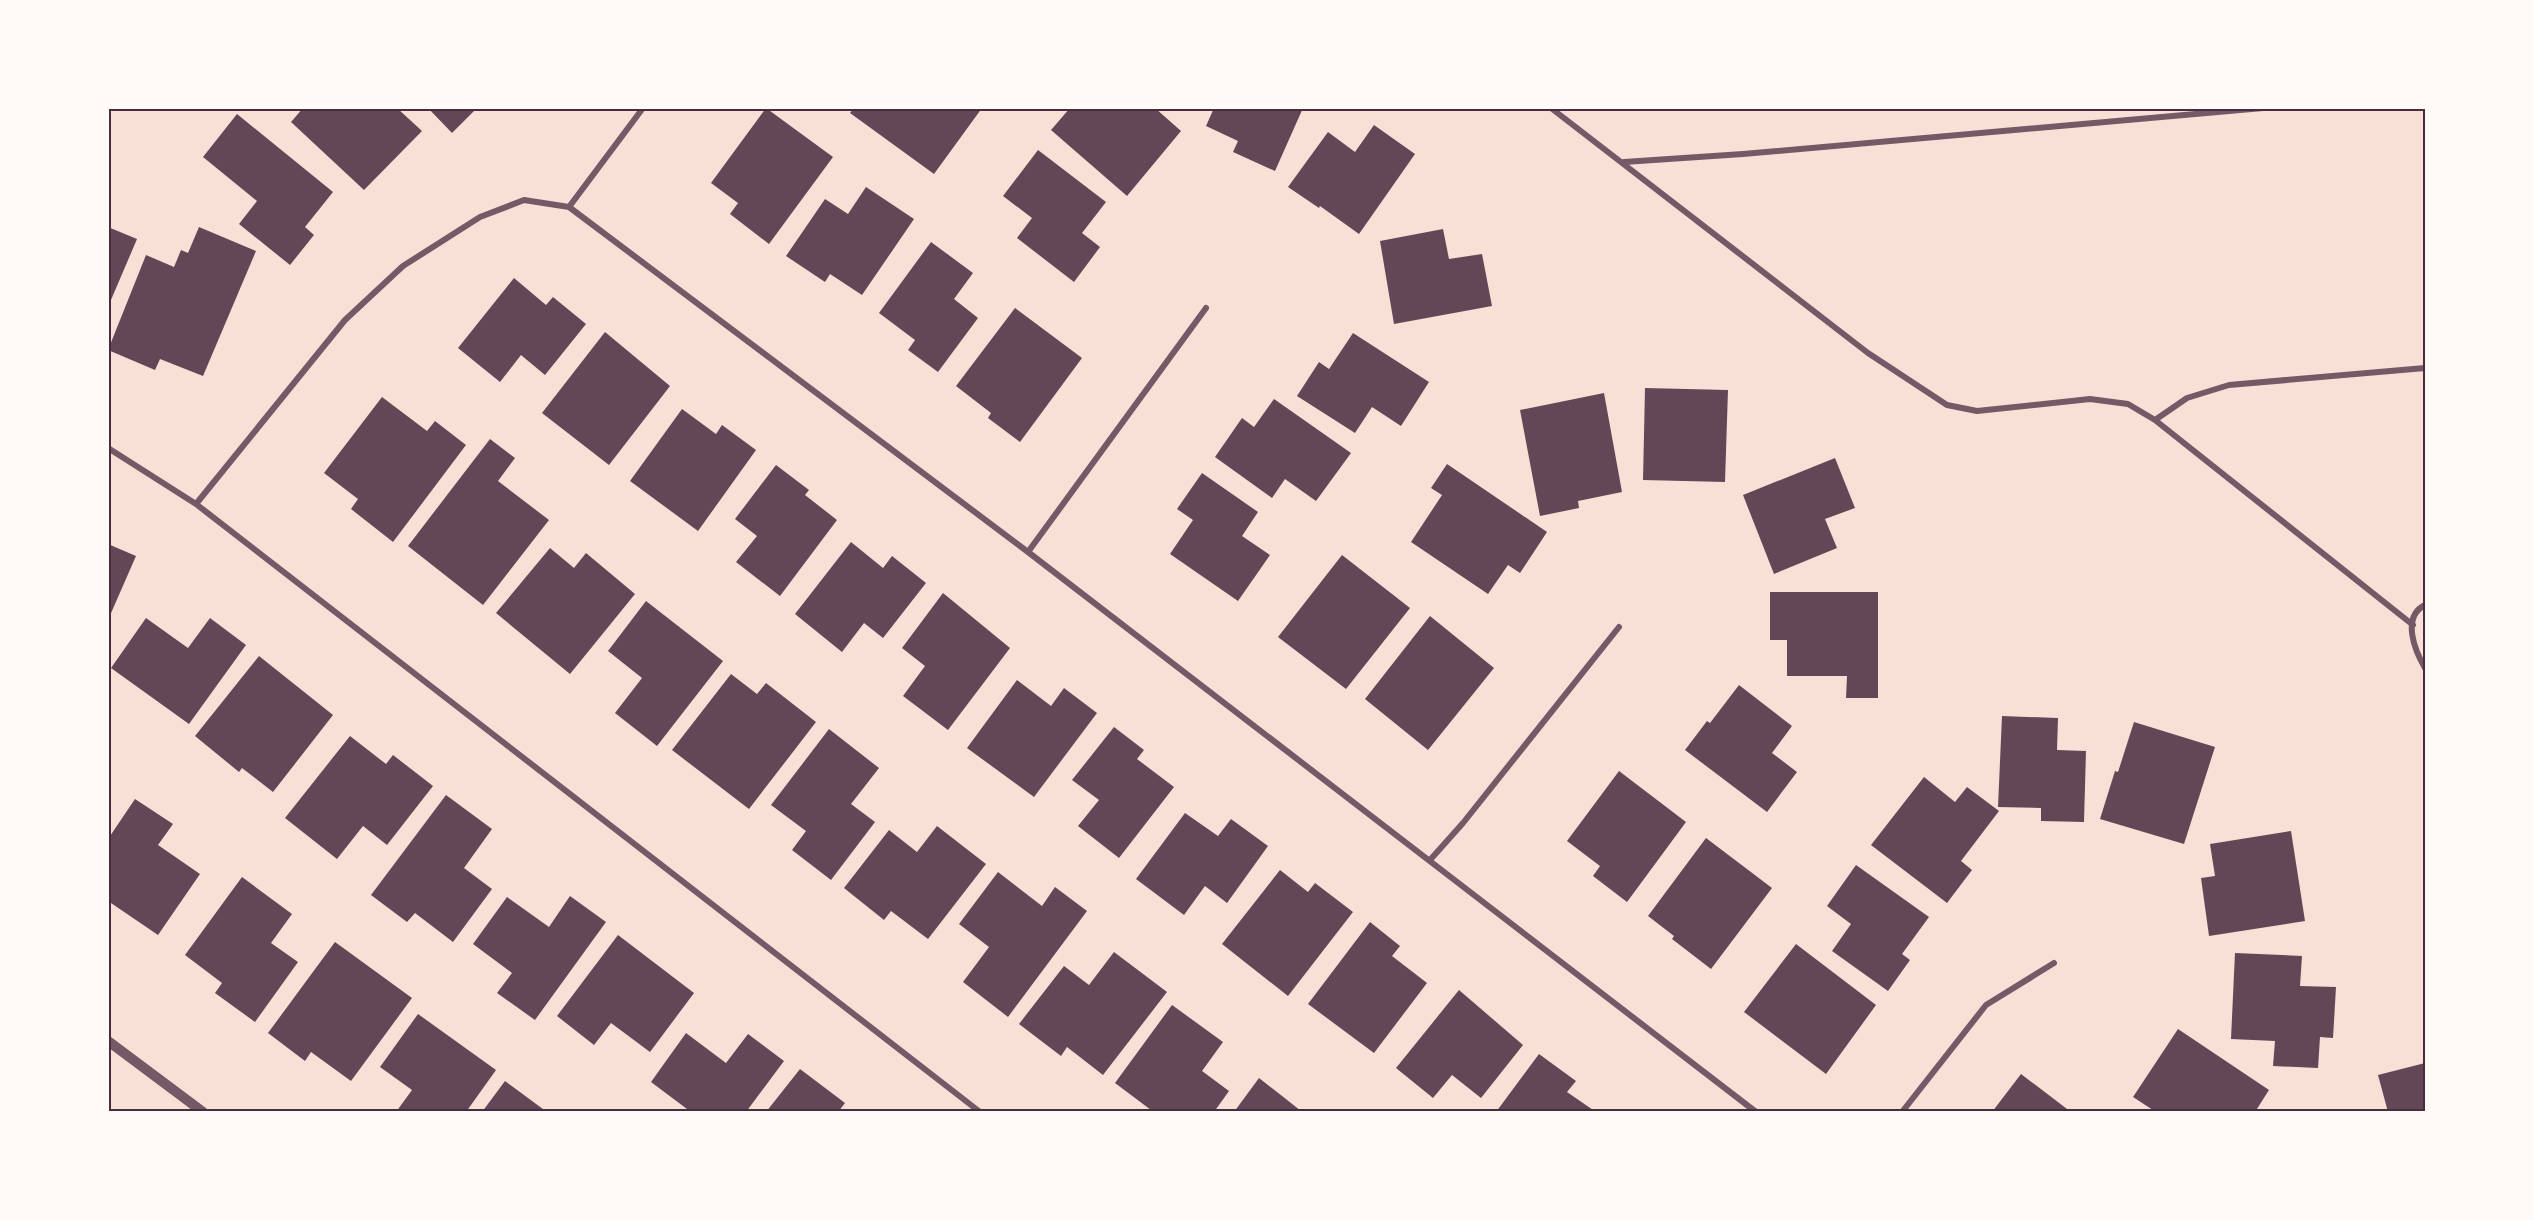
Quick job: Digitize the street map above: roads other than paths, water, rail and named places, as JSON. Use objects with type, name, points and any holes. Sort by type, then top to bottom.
[{"type":"street","points":[[569,207],[643,108]]},
{"type":"street","points":[[1551,108],[1868,353],[1947,405],[1977,411],[2090,399],[2128,404],[2155,420],[2413,625]]},
{"type":"street","points":[[1623,162],[1766,152],[2263,108]]},
{"type":"street","points":[[196,504],[345,320],[403,266],[480,217],[524,200],[569,207],[1028,552],[1756,1112]]},
{"type":"street","points":[[1028,552],[1206,308]]},
{"type":"street","points":[[2155,420],[2187,398],[2229,386],[2425,368]]},
{"type":"street","points":[[108,448],[196,504],[980,1112]]},
{"type":"street","points":[[2425,605],[2416,612],[2411,631],[2415,651],[2425,668]]},
{"type":"street","points":[[1430,860],[1463,823],[1619,627]]},
{"type":"street","points":[[1902,1112],[1986,1005],[2054,963]]},
{"type":"street","points":[[108,1041],[203,1112]]}]
